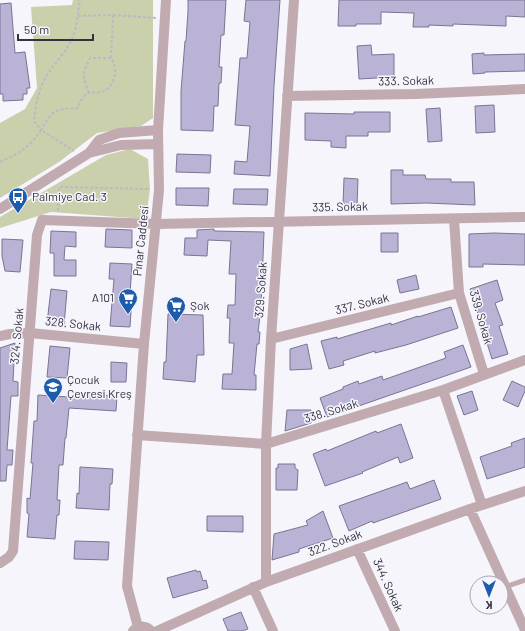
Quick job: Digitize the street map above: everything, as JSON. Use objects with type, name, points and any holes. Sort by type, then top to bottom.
[{"type":"street","name":"Pınar Caddesi","points":[[151,631],[145,626],[135,629],[127,586],[144,344],[159,190],[158,130],[166,0]]},
{"type":"street","name":"329. Sokak","points":[[266,582],[266,444],[270,339],[294,0]]},
{"type":"street","name":"333. Sokak","points":[[287,96],[416,94],[525,89]]},
{"type":"street","points":[[89,153],[99,140],[119,133],[158,130]]},
{"type":"street","points":[[0,209],[89,153],[121,145],[158,144]]},
{"type":"street","name":"335. Sokak","points":[[156,224],[525,217]]},
{"type":"street","name":"339. Sokak","points":[[454,218],[459,293],[484,374]]},
{"type":"street","name":"324. Sokak","points":[[0,563],[3,562],[13,551],[38,235],[42,220],[156,224]]},
{"type":"street","name":"337. Sokak","points":[[270,339],[459,293]]},
{"type":"street","name":"328. Sokak","points":[[0,336],[30,333],[144,344]]},
{"type":"street","name":"338. Sokak","points":[[138,435],[266,444],[443,390],[525,360]]},
{"type":"street","points":[[443,390],[482,505]]},
{"type":"street","name":"322. Sokak","points":[[157,631],[266,582],[470,508],[525,491]]},
{"type":"street","points":[[470,508],[501,575]]},
{"type":"street","name":"344. Sokak","points":[[358,549],[395,631]]},
{"type":"street","points":[[253,587],[273,631]]},
{"type":"street","points":[[509,594],[525,630]]},
{"type":"lane","points":[[509,586],[525,580]]},
{"type":"path","points":[[74,151],[41,130],[34,121],[36,103],[42,84],[49,72],[64,54],[73,37],[80,0]]},
{"type":"path","points":[[78,16],[113,15],[165,18]]},
{"type":"path","points":[[0,162],[23,151],[36,137],[50,115],[58,109],[78,108],[82,98],[89,92],[103,92],[112,84],[115,75],[114,63],[111,58],[113,15]]},
{"type":"path","points":[[89,92],[84,80],[84,70],[90,58],[111,58]]},
{"type":"path","points":[[58,213],[59,187],[150,189]]},
{"type":"green space","points":[[73,0],[153,0],[153,118],[141,126],[97,133],[59,162],[0,198],[0,123],[25,109],[37,88],[31,7],[72,5]]},
{"type":"green space","points":[[130,149],[148,159],[150,189],[146,219],[51,212],[0,228],[0,217],[106,155]]},
{"type":"building","points":[[188,0],[226,0],[224,35],[221,35],[219,67],[222,67],[221,83],[219,83],[218,106],[214,106],[213,131],[181,130],[181,91]]},
{"type":"building","points":[[246,0],[280,0],[270,176],[234,174],[235,161],[247,162],[250,126],[235,125],[240,58],[247,58],[250,22],[244,21]]},
{"type":"building","points":[[339,0],[525,0],[525,17],[506,16],[506,26],[453,24],[453,26],[429,25],[429,27],[413,27],[414,13],[381,12],[381,24],[338,26]]},
{"type":"building","points":[[11,3],[15,53],[25,52],[30,88],[27,88],[27,94],[23,94],[23,100],[3,101],[3,94],[0,94],[0,4]]},
{"type":"building","points":[[371,45],[372,55],[394,54],[394,77],[359,79],[357,46]]},
{"type":"building","points":[[484,53],[484,55],[525,54],[525,71],[485,72],[473,74],[472,54]]},
{"type":"building","points":[[494,105],[495,132],[476,133],[475,106]]},
{"type":"building","points":[[440,108],[442,141],[428,142],[426,109]]},
{"type":"building","points":[[354,112],[390,112],[390,132],[368,132],[368,136],[346,136],[346,148],[331,147],[331,141],[305,140],[305,113],[354,114]]},
{"type":"building","points":[[177,154],[211,155],[210,173],[176,172]]},
{"type":"building","points":[[391,170],[403,170],[403,175],[425,175],[426,179],[451,179],[451,182],[474,182],[475,205],[426,203],[391,204]]},
{"type":"building","points":[[344,178],[358,179],[357,205],[343,205]]},
{"type":"building","points":[[176,188],[209,188],[208,206],[176,205]]},
{"type":"building","points":[[234,189],[268,189],[267,205],[233,204]]},
{"type":"building","points":[[106,229],[132,230],[132,248],[105,247]]},
{"type":"building","points":[[214,229],[214,231],[264,232],[261,308],[258,332],[260,332],[259,344],[257,344],[254,375],[256,375],[256,390],[222,389],[223,374],[232,374],[234,343],[229,343],[230,318],[227,318],[228,305],[235,305],[236,274],[229,274],[231,241],[208,240],[207,256],[184,255],[185,238],[197,238],[197,230]]},
{"type":"building","points":[[51,231],[76,232],[76,247],[65,246],[64,260],[76,260],[76,276],[54,276],[54,253],[50,253]]},
{"type":"building","points":[[381,233],[398,233],[398,252],[381,252]]},
{"type":"building","points":[[469,234],[525,234],[525,265],[483,264],[483,267],[469,267]]},
{"type":"building","points":[[2,239],[23,240],[20,272],[5,271],[2,256]]},
{"type":"building","points":[[110,263],[132,264],[130,327],[110,326],[114,279],[109,279]]},
{"type":"building","points":[[416,275],[419,289],[400,293],[397,280]]},
{"type":"building","points":[[497,280],[503,300],[495,303],[503,325],[499,326],[508,354],[492,359],[470,289]]},
{"type":"building","points":[[51,289],[67,291],[64,325],[47,323]]},
{"type":"building","points":[[451,307],[458,328],[406,345],[375,353],[375,351],[343,361],[344,365],[329,369],[321,341],[337,337],[337,339],[391,323],[391,325]]},
{"type":"building","points":[[168,314],[203,315],[204,355],[197,355],[195,382],[163,379],[164,362],[166,362]]},
{"type":"building","points":[[15,343],[13,381],[18,382],[18,396],[11,396],[7,450],[13,450],[12,465],[7,465],[6,481],[0,481],[0,348]]},
{"type":"building","points":[[307,344],[312,369],[290,370],[290,349]]},
{"type":"building","points":[[463,345],[471,367],[327,417],[320,398],[358,381],[359,384],[382,376],[383,380],[446,358],[444,352]]},
{"type":"building","points":[[50,346],[70,348],[67,378],[47,377]]},
{"type":"building","points":[[111,362],[127,363],[126,382],[111,382]]},
{"type":"building","points":[[512,381],[525,387],[525,391],[518,407],[503,400]]},
{"type":"building","points":[[472,391],[478,410],[464,415],[457,396]]},
{"type":"building","points":[[84,394],[117,396],[116,411],[69,408],[63,465],[59,465],[57,500],[60,500],[55,539],[27,537],[29,514],[27,513],[27,498],[30,499],[34,421],[37,421],[38,395],[84,398]]},
{"type":"building","points":[[287,410],[311,410],[311,423],[285,431]]},
{"type":"building","points":[[401,424],[413,458],[400,463],[398,457],[362,472],[363,473],[325,486],[313,454],[326,449],[327,451],[376,431],[377,433]]},
{"type":"building","points":[[525,438],[525,467],[487,479],[480,457],[512,446],[511,443]]},
{"type":"building","points":[[278,464],[295,464],[295,468],[298,470],[297,490],[276,490],[276,468],[278,468]]},
{"type":"building","points":[[80,467],[113,469],[112,484],[110,484],[109,510],[76,508],[77,493],[79,494]]},
{"type":"building","points":[[434,480],[441,499],[373,523],[372,521],[349,531],[339,506],[407,482],[410,489]]},
{"type":"building","points":[[323,511],[333,538],[299,549],[299,552],[272,560],[274,534],[308,525],[306,521]]},
{"type":"building","points":[[207,516],[243,516],[243,532],[207,531]]},
{"type":"building","points":[[75,541],[109,542],[108,560],[74,559]]},
{"type":"building","points":[[196,570],[197,572],[200,571],[203,581],[206,580],[208,588],[173,598],[167,578]]},
{"type":"building","points":[[241,612],[248,629],[242,631],[228,631],[223,619]]},
{"type":"place","name":"Palmiye Cad. 3","points":[[18,214]]},
{"type":"place","name":"A101","points":[[128,315]]},
{"type":"place","name":"Şok","points":[[176,323]]},
{"type":"place","name":"Çocuk Çevresi Kreş","points":[[53,404]]}]
